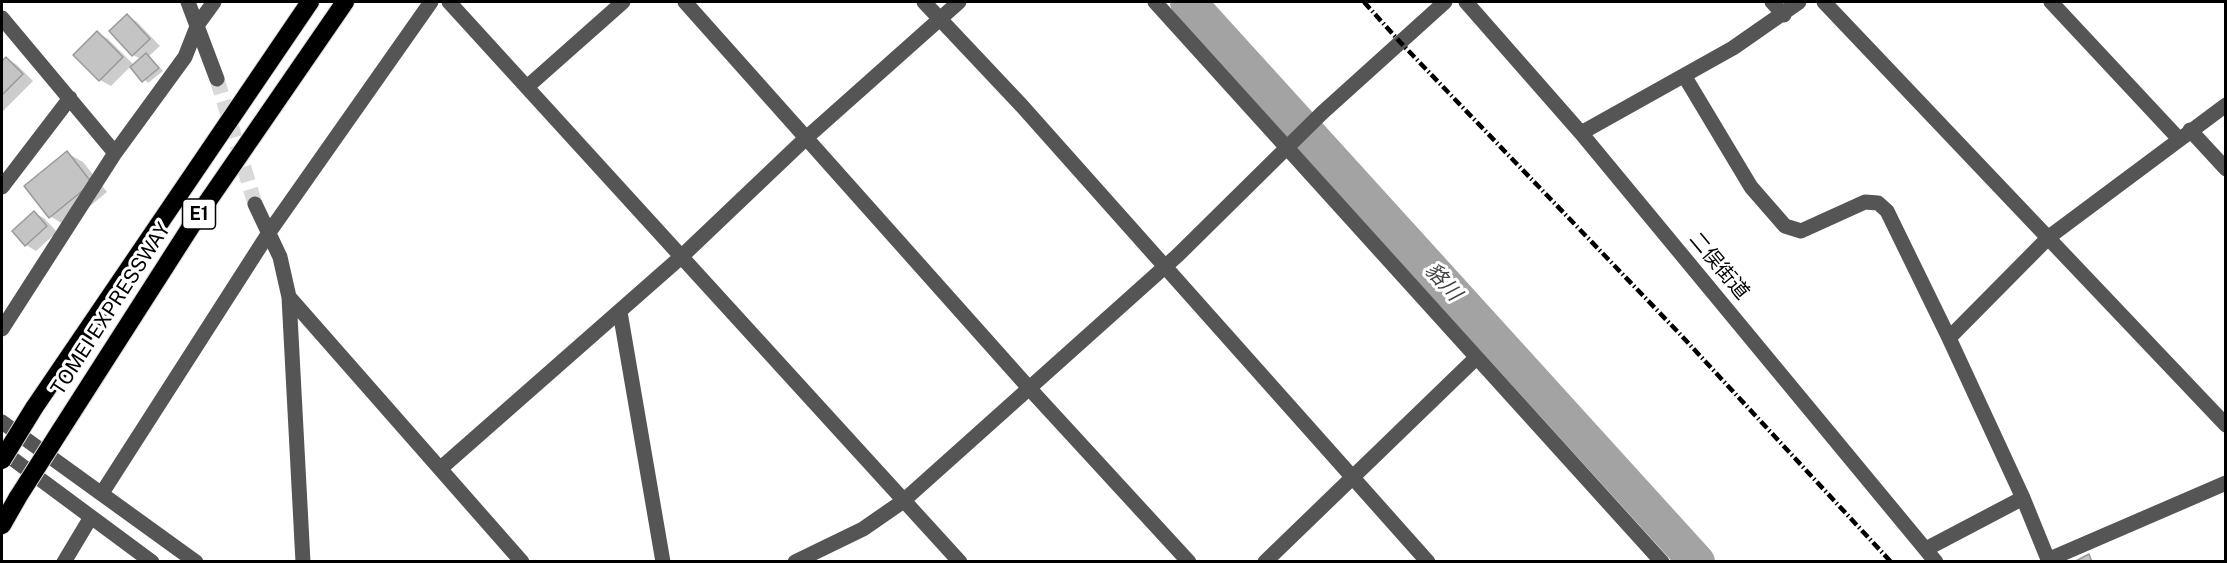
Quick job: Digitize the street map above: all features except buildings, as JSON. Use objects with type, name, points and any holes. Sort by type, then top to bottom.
[{"type":"highway","name":"TOMEI EXPRESSWAY","points":[[2,460],[34,408],[310,2]]},
{"type":"highway","name":"TOMEI EXPRESSWAY","points":[[2,525],[199,214],[345,2]]},
{"type":"street","points":[[188,2],[217,79]]},
{"type":"street","points":[[2,329],[116,153],[185,57],[198,24],[214,2]]},
{"type":"street","points":[[102,493],[270,231],[431,2]]},
{"type":"street","points":[[449,2],[902,502],[960,561]]},
{"type":"street","points":[[527,87],[623,2]]},
{"type":"street","points":[[685,2],[1029,388],[1190,561]]},
{"type":"street","points":[[924,2],[1022,106],[1428,561]]},
{"type":"street","points":[[441,468],[620,312],[805,139],[959,2]]},
{"type":"street","points":[[1155,2],[1662,561]]},
{"type":"street","points":[[795,561],[863,529],[902,502],[1166,266],[1289,148],[1322,113],[1445,2]]},
{"type":"street","name":"二俣街道","points":[[1466,2],[1581,133],[1936,561]]},
{"type":"street","points":[[1772,2],[1784,15]]},
{"type":"street","points":[[1581,133],[1685,77],[1784,15],[1799,2]]},
{"type":"street","points":[[1824,2],[2226,425]]},
{"type":"street","points":[[2051,2],[2185,135],[2226,169]]},
{"type":"street","points":[[2,18],[116,153]]},
{"type":"street","points":[[1685,77],[1751,187],[1785,226],[1801,231],[1864,202],[1878,203],[1887,211],[2023,498],[2045,555],[2050,559],[2226,483]]},
{"type":"street","points":[[2,187],[70,98]]},
{"type":"street","points":[[1949,338],[2049,237],[2226,105]]},
{"type":"street","points":[[255,204],[270,231],[289,297],[303,561]]},
{"type":"street","points":[[289,297],[522,561]]},
{"type":"street","points":[[620,312],[663,561]]},
{"type":"street","points":[[1265,561],[1476,358]]},
{"type":"street","points":[[2,422],[196,561]]},
{"type":"street","points":[[2,450],[152,561]]},
{"type":"street","points":[[1926,549],[2023,498]]},
{"type":"street","points":[[64,561],[91,517]]},
{"type":"waterway","name":"貉川","points":[[1188,2],[1697,562]]},
{"type":"tunnel","points":[[217,79],[255,204]]},
{"type":"railway","points":[[1364,2],[1678,332],[1891,562]]}]
